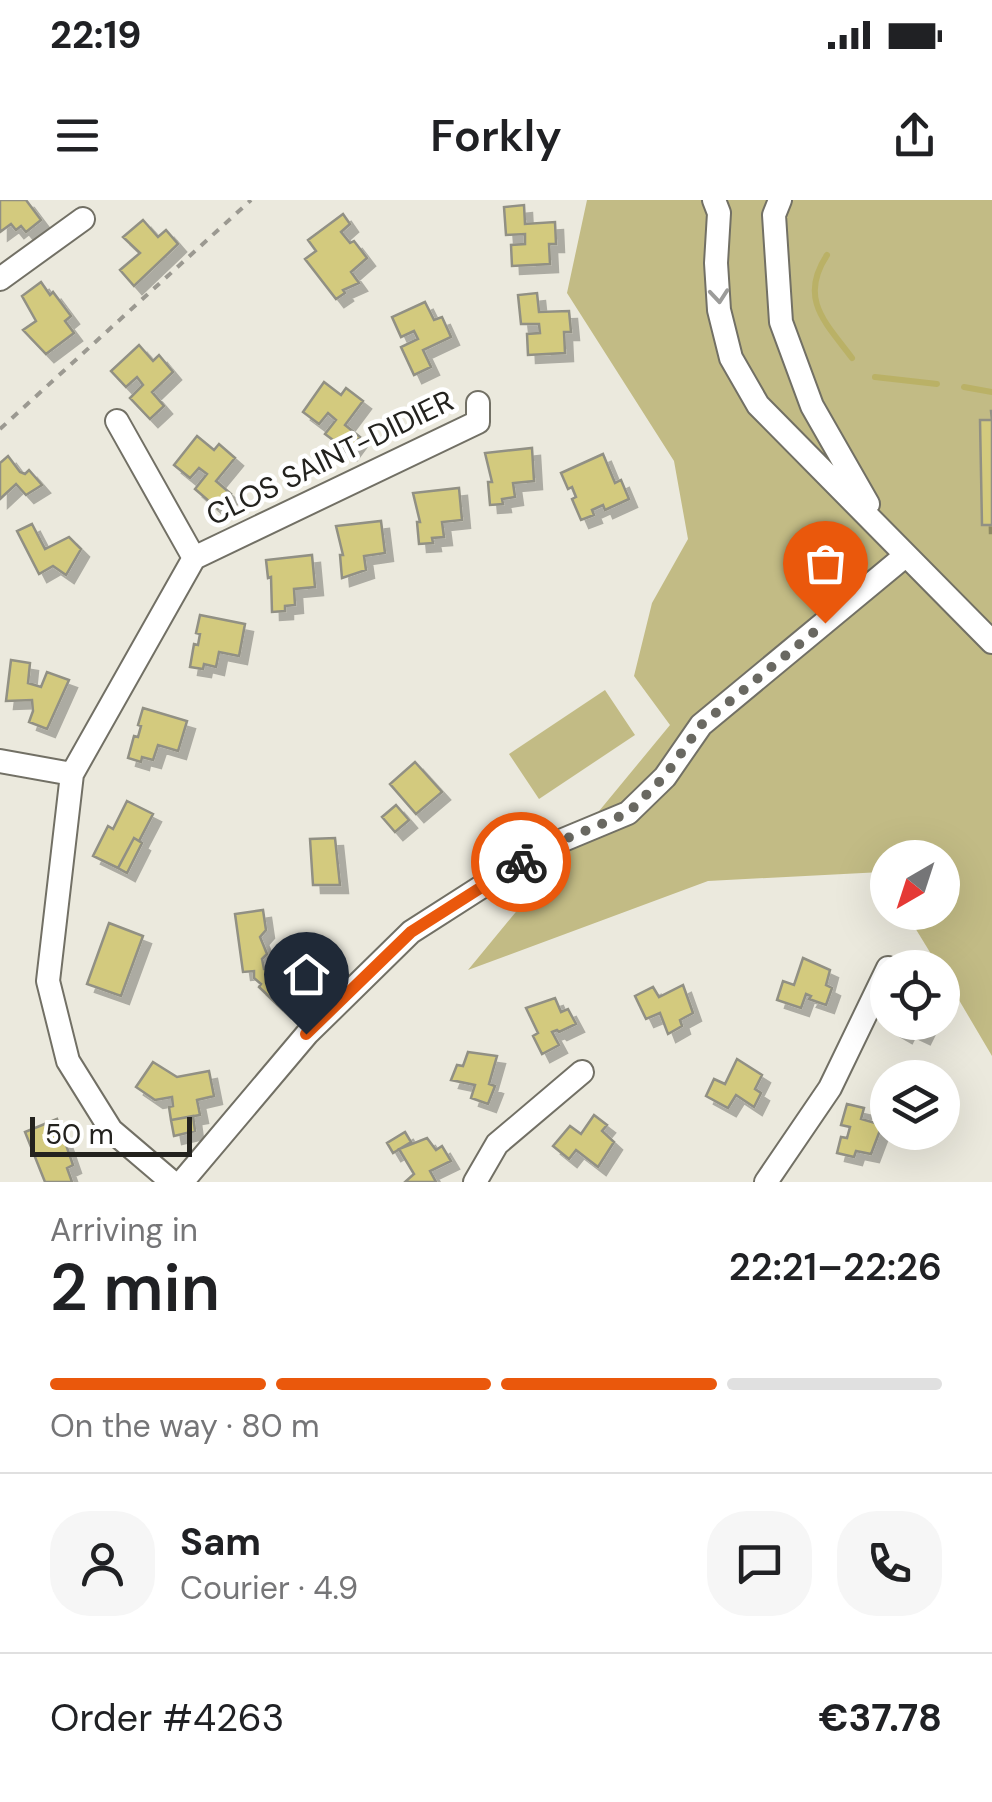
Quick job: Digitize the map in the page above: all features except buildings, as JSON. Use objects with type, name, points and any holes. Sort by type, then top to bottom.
[{"type":"street","points":[[714,200],[719,213],[716,263],[720,310],[731,358],[758,404],[992,642]]},
{"type":"street","points":[[780,200],[774,215],[781,322],[812,406],[882,529]]},
{"type":"street","points":[[0,279],[83,219]]},
{"type":"street","name":"CLOS SAINT-DIDIER","points":[[172,1182],[111,1130],[68,1061],[52,997],[48,980],[72,774],[194,558],[478,422],[478,403]]},
{"type":"street","name":"CLOS SAINT-DIDIER","points":[[117,421],[194,558]]},
{"type":"street","points":[[182,1182],[306,1034],[411,932],[539,850],[628,813],[665,776],[701,725],[905,556]]},
{"type":"street","points":[[0,761],[72,774]]},
{"type":"street","points":[[766,1182],[830,1088],[870,1005]]},
{"type":"street","points":[[475,1182],[498,1144],[582,1072]]},
{"type":"path","points":[[0,429],[251,200]]},
{"type":"shaded area","points":[[587,200],[992,200],[992,1056],[960,1002],[960,950],[929,950],[916,930],[960,930],[960,840],[870,840],[870,873],[708,881],[468,970],[670,725],[634,676],[652,603],[688,539],[674,461],[567,293]]},
{"type":"shaded area","points":[[605,690],[635,735],[539,799],[509,754]]},
{"type":"waterway","points":[[827,255],[815,285],[815,298],[825,322],[852,358]]},
{"type":"waterway","points":[[875,377],[937,384]]},
{"type":"waterway","points":[[964,387],[992,392]]},
{"type":"way so far","points":[[521,862],[539,850],[628,813],[665,776],[701,725],[825,623]]},
{"type":"route","points":[[306,1034],[411,932],[521,862]]}]
